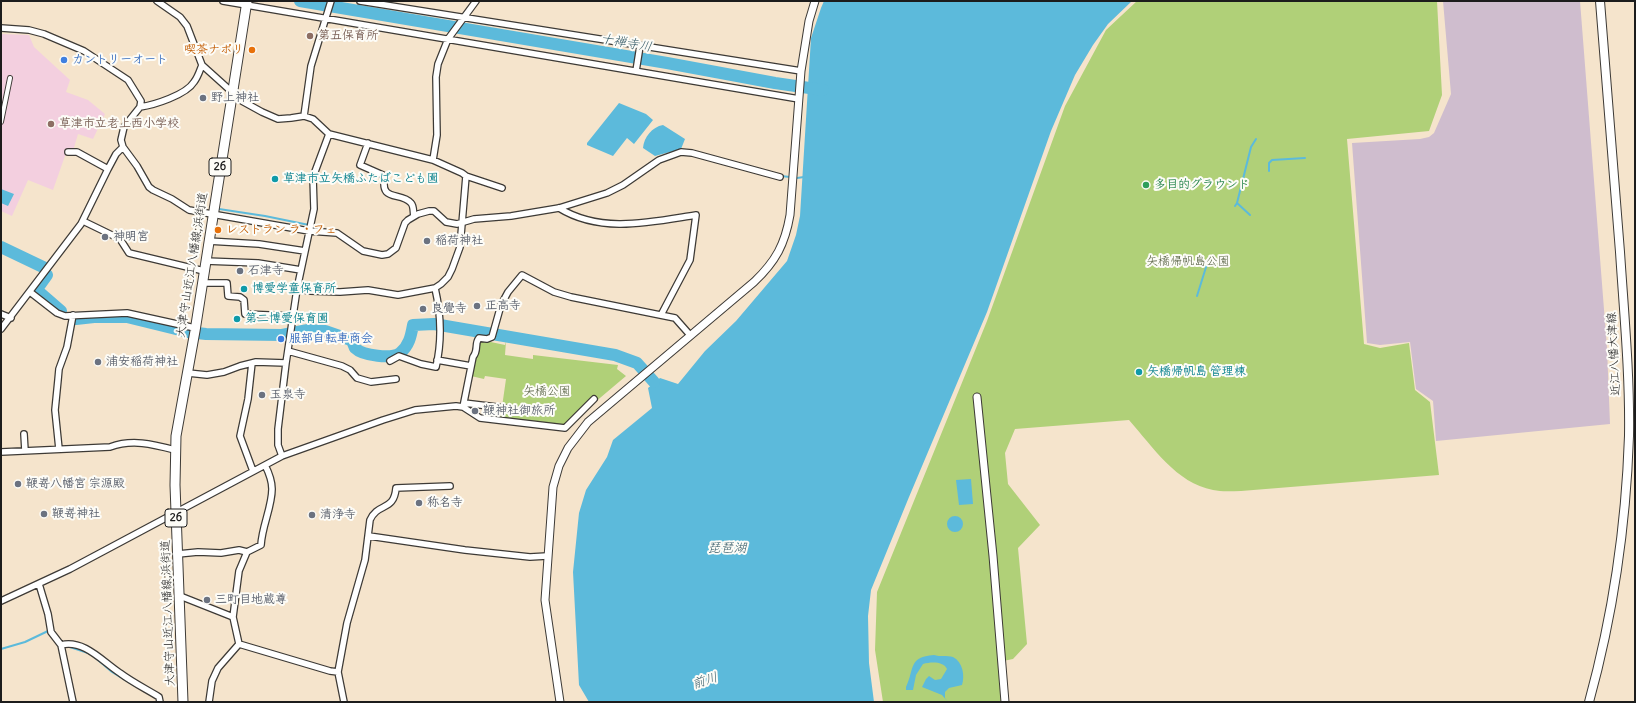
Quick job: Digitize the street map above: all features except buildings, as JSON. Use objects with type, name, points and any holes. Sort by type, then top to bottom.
[{"type":"main road","name":"近江八幡大津線","points":[[1589,702],[1605,634],[1618,566],[1625,502],[1629,435],[1629,389],[1626,339],[1600,1]]},
{"type":"main road","name":"大津守山近江八幡線;浜街道","points":[[183,702],[176,514],[176,436],[195,331],[246,3]]},
{"type":"street","points":[[157,1],[180,16],[187,26],[202,64],[242,101],[278,118],[304,116],[313,119],[329,134],[433,160],[466,176],[502,188]]},
{"type":"street","points":[[222,1],[246,3],[799,97]]},
{"type":"street","points":[[304,116],[311,66],[331,1]]},
{"type":"street","points":[[360,1],[639,48],[801,73]]},
{"type":"street","points":[[433,160],[437,135],[436,77],[438,64],[448,38],[476,1]]},
{"type":"street","points":[[560,702],[544,600],[553,487],[559,466],[568,448],[588,422],[754,282],[768,269],[778,254],[787,233],[790,215],[801,73],[809,21],[815,1]]},
{"type":"street","points":[[1,28],[29,30],[44,34],[84,52],[128,80],[140,97],[141,101],[140,108],[124,127],[122,133],[123,147],[137,166],[149,187],[189,210],[309,231],[337,233],[344,236],[363,251],[382,255],[388,254],[396,248],[404,225],[414,216],[429,211],[436,213],[446,222],[461,223],[474,219],[511,216],[559,208],[607,193],[623,185],[659,160],[681,152],[692,152],[765,174],[780,177]]},
{"type":"street","points":[[636,69],[639,48]]},
{"type":"street","points":[[140,108],[171,98],[189,89],[194,82],[202,64]]},
{"type":"street","points":[[1,122],[10,78]]},
{"type":"street","points":[[282,456],[278,445],[278,439],[290,333],[297,289],[314,209],[313,177],[329,134]]},
{"type":"street","points":[[368,143],[360,164],[385,176],[383,184],[384,189],[390,195],[410,202],[413,205],[414,216]]},
{"type":"street","points":[[1,329],[83,221],[116,154],[123,147]]},
{"type":"street","points":[[68,152],[77,152],[108,169]]},
{"type":"street","points":[[297,289],[340,292],[368,290],[398,295],[435,288],[448,277],[455,263],[460,247],[466,176]]},
{"type":"street","points":[[559,208],[579,217],[620,225],[696,216],[690,260],[661,315]]},
{"type":"street","points":[[83,221],[120,239],[129,253],[205,266],[258,263],[301,270]]},
{"type":"street","points":[[208,241],[259,244],[305,252]]},
{"type":"street","points":[[464,405],[473,357],[477,353],[477,340],[479,338],[487,339],[493,334],[501,305],[508,292],[522,275],[554,292],[571,297],[675,318],[690,335]]},
{"type":"street","points":[[202,282],[227,283],[228,296],[240,297],[244,300],[245,314],[293,316]]},
{"type":"street","points":[[390,360],[399,356],[421,364],[436,367],[440,310],[435,288]]},
{"type":"street","points":[[30,292],[57,313],[65,316],[127,313],[195,331]]},
{"type":"street","points":[[1,314],[10,318]]},
{"type":"street","points":[[58,449],[55,410],[59,369],[67,346],[73,315]]},
{"type":"street","points":[[288,351],[342,366],[350,370],[358,378],[371,382],[396,379]]},
{"type":"street","points":[[437,360],[471,366]]},
{"type":"street","points":[[252,363],[248,400],[240,436],[253,472]]},
{"type":"street","points":[[188,373],[207,375],[224,372],[252,363],[286,363]]},
{"type":"street","points":[[977,397],[993,548],[1005,702]]},
{"type":"street","points":[[464,405],[480,418],[565,428],[576,415],[594,399]]},
{"type":"street","points":[[1,601],[39,584],[176,514],[282,456],[415,410],[464,405],[505,408]]},
{"type":"street","points":[[24,434],[25,451]]},
{"type":"street","points":[[1,452],[110,447],[120,443],[143,442],[175,450]]},
{"type":"street","points":[[239,644],[233,617],[239,571],[247,552],[260,545],[272,494],[272,484],[265,465]]},
{"type":"street","points":[[344,702],[338,672],[347,623],[365,560],[370,520],[374,512],[393,501],[395,498],[396,488],[450,486]]},
{"type":"street","points":[[369,536],[465,550],[530,557],[547,556]]},
{"type":"street","points":[[178,554],[198,552],[221,554],[238,550],[247,552]]},
{"type":"street","points":[[39,584],[48,614],[51,632],[61,645],[73,702]]},
{"type":"street","points":[[180,596],[233,617]]},
{"type":"street","points":[[61,645],[66,644],[90,651],[118,672],[160,697],[160,702]]},
{"type":"street","points":[[239,644],[330,671],[338,672]]},
{"type":"street","points":[[209,702],[212,681],[218,668],[239,644]]},
{"type":"shaded area","points":[[1443,1],[1580,1],[1607,348],[1610,424],[1436,441],[1433,401],[1416,389],[1410,342],[1380,345],[1367,343],[1352,143],[1420,139],[1429,137],[1434,133],[1451,94]]},
{"type":"shaded area","name":"草津市立老上西小学校","points":[[1,34],[29,35],[34,47],[70,80],[66,92],[88,100],[105,114],[93,139],[78,134],[73,151],[66,153],[53,190],[28,180],[12,216],[1,211]]},
{"type":"green space","name":"矢橋帰帆島公園","points":[[1137,1],[1437,1],[1442,95],[1429,131],[1347,139],[1364,344],[1380,348],[1409,343],[1415,390],[1430,402],[1439,475],[1241,491],[1220,491],[1200,486],[1176,472],[1156,452],[1129,420],[1015,429],[1005,453],[1008,484],[1040,525],[1018,548],[1027,644],[1013,659],[998,662],[1001,702],[883,702],[875,650],[877,592],[987,321],[1065,106],[1106,30]]},
{"type":"green space","name":"矢橋公園","points":[[486,341],[505,345],[506,341],[505,355],[533,359],[533,355],[618,365],[617,369],[626,376],[581,414],[566,430],[500,421],[506,379],[485,376],[484,379],[471,376],[478,345],[481,342]]},
{"type":"water","name":"琵琶湖","points":[[824,1],[1132,1],[1108,24],[1075,75],[1051,131],[987,312],[871,590],[868,616],[869,663],[874,702],[589,702],[579,685],[573,572],[579,513],[586,490],[607,457],[613,440],[652,408],[648,388],[660,378],[678,384],[705,351],[736,321],[787,261],[796,235],[800,216],[811,38]]},
{"type":"water","points":[[619,103],[646,114],[653,120],[634,144],[627,138],[613,156],[587,145],[587,143]]},
{"type":"water","points":[[663,125],[685,139],[681,149],[655,156],[643,148],[645,140],[652,130]]},
{"type":"water","points":[[1,189],[14,194],[8,206],[1,203]]},
{"type":"water","points":[[971,479],[973,504],[959,505],[956,480]]},
{"type":"water","points":[[955,516],[962,521],[963,524],[958,531],[955,532],[948,527],[947,524],[952,517]]},
{"type":"water","points":[[934,655],[953,657],[961,666],[963,678],[962,685],[949,688],[945,692],[945,698],[948,702],[942,695],[922,687],[929,676],[935,680],[941,679],[947,669],[940,663],[923,664],[916,675],[913,690],[906,690],[916,661],[926,656]]},
{"type":"waterway","name":"十禅寺川","points":[[300,1],[823,90]]},
{"type":"waterway","points":[[1237,203],[1251,147],[1256,139]]},
{"type":"waterway","points":[[1269,171],[1269,163],[1272,160],[1305,158]]},
{"type":"waterway","points":[[781,176],[790,177]]},
{"type":"waterway","points":[[797,178],[804,177]]},
{"type":"waterway","points":[[1235,206],[1237,203],[1250,215]]},
{"type":"waterway","points":[[219,209],[309,225]]},
{"type":"waterway","points":[[1,247],[45,268]]},
{"type":"waterway","points":[[1197,296],[1207,264]]},
{"type":"waterway","points":[[47,275],[37,289],[61,311]]},
{"type":"waterway","points":[[76,319],[94,317],[127,317],[188,332],[206,334],[282,335],[308,330],[325,331],[351,340],[355,348],[359,351],[378,356],[391,356],[400,353],[406,347],[413,325],[434,324],[615,355],[637,363],[654,382]]},
{"type":"waterway","points":[[1,649],[25,642],[48,631]]},
{"type":"waterway","points":[[67,646],[91,654],[112,672],[135,686]]},
{"type":"place","name":"第五保育所","points":[[310,36]]},
{"type":"place","name":"喫茶ナポリ","points":[[252,50]]},
{"type":"place","name":"カントリーオート","points":[[64,60]]},
{"type":"place","name":"野上神社","points":[[203,98]]},
{"type":"place","name":"草津市立老上西小学校","points":[[51,124]]},
{"type":"place","name":"草津市立矢橋ふたばこども園","points":[[275,179]]},
{"type":"place","name":"多目的グラウンド","points":[[1146,185]]},
{"type":"place","name":"レストラン ラ・フェ","points":[[218,230]]},
{"type":"place","name":"神明宮","points":[[105,237]]},
{"type":"place","name":"稲荷神社","points":[[427,241]]},
{"type":"place","name":"石津寺","points":[[240,271]]},
{"type":"place","name":"博愛学童保育所","points":[[244,289]]},
{"type":"place","name":"正高寺","points":[[477,306]]},
{"type":"place","name":"良覺寺","points":[[423,309]]},
{"type":"place","name":"第二博愛保育園","points":[[237,319]]},
{"type":"place","name":"服部自転車商会","points":[[281,339]]},
{"type":"place","name":"浦安稲荷神社","points":[[98,362]]},
{"type":"place","name":"矢橋帰帆島 管理棟","points":[[1139,372]]},
{"type":"place","name":"玉泉寺","points":[[262,395]]},
{"type":"place","name":"鞭神社御旅所","points":[[475,411]]},
{"type":"place","name":"鞭嵜八幡宮 宗源殿","points":[[18,484]]},
{"type":"place","name":"称名寺","points":[[419,503]]},
{"type":"place","name":"鞭嵜神社","points":[[44,514]]},
{"type":"place","name":"清浄寺","points":[[312,515]]},
{"type":"place","name":"三町目地蔵尊","points":[[207,600]]},
{"type":"water label","name":"前川","points":[[705,681]]}]
